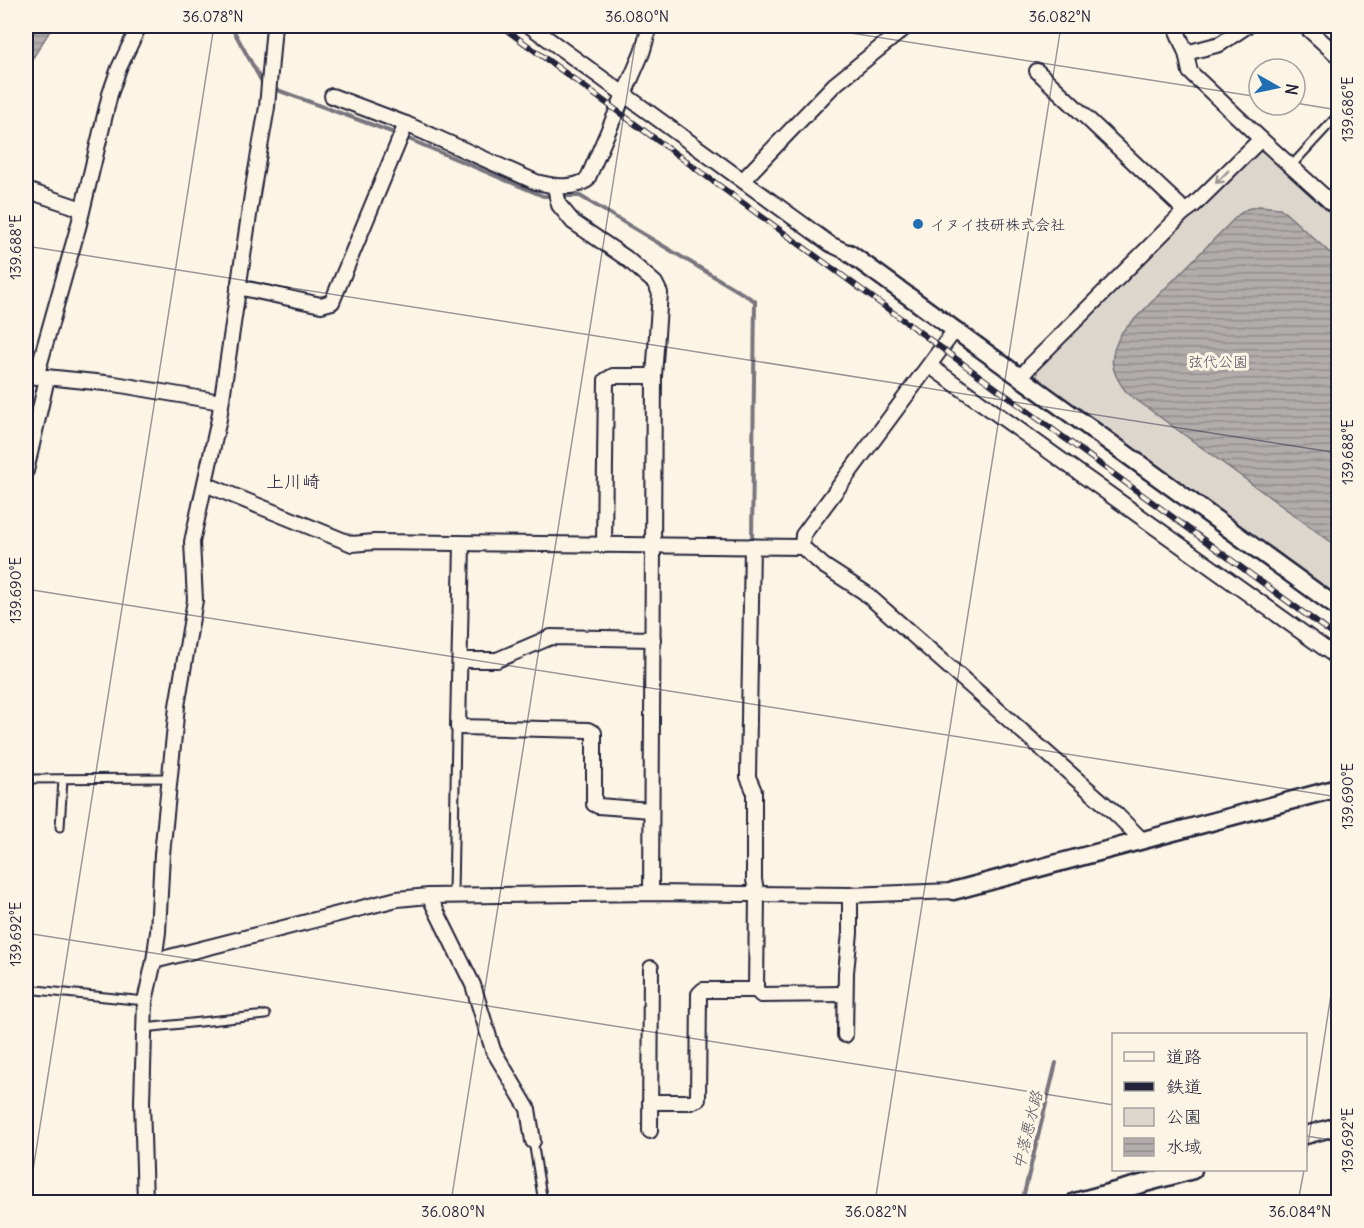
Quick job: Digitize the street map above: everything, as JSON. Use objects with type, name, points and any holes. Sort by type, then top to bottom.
[{"type":"street","points":[[26,471],[36,376],[82,209],[110,94],[139,26]]},
{"type":"street","points":[[145,1203],[142,1102],[145,1001],[154,961],[177,706],[195,600],[192,542],[221,402],[267,107],[274,26]]},
{"type":"street","points":[[530,26],[830,244],[849,252],[1338,608]]},
{"type":"street","points":[[332,96],[406,124],[536,182],[555,186],[579,185],[587,180],[642,53],[651,26]]},
{"type":"street","points":[[743,180],[834,84],[907,26]]},
{"type":"street","points":[[1175,26],[1186,52],[1190,72],[1291,166],[1336,201]]},
{"type":"street","points":[[1186,52],[1221,45],[1247,26]]},
{"type":"street","points":[[1305,26],[1338,56]]},
{"type":"street","points":[[1037,71],[1179,205],[1183,213]]},
{"type":"street","points":[[238,287],[321,305],[332,302],[406,124]]},
{"type":"street","points":[[1020,378],[1183,213],[1261,139]]},
{"type":"street","points":[[555,186],[559,205],[573,222],[626,258],[658,287],[660,300],[654,376],[651,893]]},
{"type":"street","points":[[26,190],[82,209]]},
{"type":"street","points":[[801,547],[803,535],[955,330]]},
{"type":"street","points":[[930,366],[1338,658]]},
{"type":"street","points":[[36,376],[114,384],[221,402]]},
{"type":"street","points":[[604,544],[606,380],[613,376],[654,376]]},
{"type":"street","points":[[205,484],[352,544],[374,542],[801,547],[824,566],[864,592],[1107,806],[1142,840]]},
{"type":"street","points":[[462,544],[458,727],[588,730],[594,733],[594,804],[651,810]]},
{"type":"street","points":[[752,546],[748,777],[754,791],[754,880],[757,894],[756,990]]},
{"type":"street","points":[[460,660],[496,660],[551,637],[653,639]]},
{"type":"street","points":[[154,961],[397,899],[429,896],[651,893],[850,895],[953,891],[1338,788]]},
{"type":"street","points":[[845,1035],[850,895]]},
{"type":"street","points":[[429,896],[473,985],[493,1050],[528,1109],[533,1141]]},
{"type":"street","points":[[650,1131],[651,968]]},
{"type":"street","points":[[650,1102],[692,1102],[698,1099],[699,994],[703,990],[756,990],[761,995],[845,994]]},
{"type":"street","points":[[1307,1134],[1338,1126]]},
{"type":"street","points":[[1075,1203],[1189,1171]]},
{"type":"lane","points":[[1291,166],[1338,115]]},
{"type":"lane","points":[[453,894],[456,733],[458,727]]},
{"type":"lane","points":[[26,779],[170,778]]},
{"type":"lane","points":[[60,827],[63,779]]},
{"type":"lane","points":[[26,989],[145,1001]]},
{"type":"lane","points":[[144,1028],[266,1015]]},
{"type":"lane","points":[[533,1141],[543,1203]]},
{"type":"green space","name":"弦代公園","points":[[1265,147],[1338,215],[1338,599],[1037,379],[1037,370],[1259,148]]},
{"type":"water","points":[[37,26],[53,26],[26,69],[26,44]]},
{"type":"water","name":"弦代公園","points":[[1259,206],[1280,208],[1338,260],[1338,547],[1127,393],[1112,363],[1114,349],[1122,332],[1238,215],[1247,209]]},
{"type":"waterway","points":[[231,26],[265,84]]},
{"type":"waterway","points":[[272,88],[397,134]]},
{"type":"waterway","points":[[404,137],[543,196],[552,196]]},
{"type":"waterway","points":[[560,196],[580,196],[755,301],[752,538]]},
{"type":"waterway","name":"中落悪水路","points":[[1022,1202],[1056,1063]]},
{"type":"railway","points":[[501,26],[1338,638]]},
{"type":"place","name":"イヌイ技研株式会社","points":[[918,224]]},
{"type":"district","name":"上川崎","points":[[293,481]]}]
